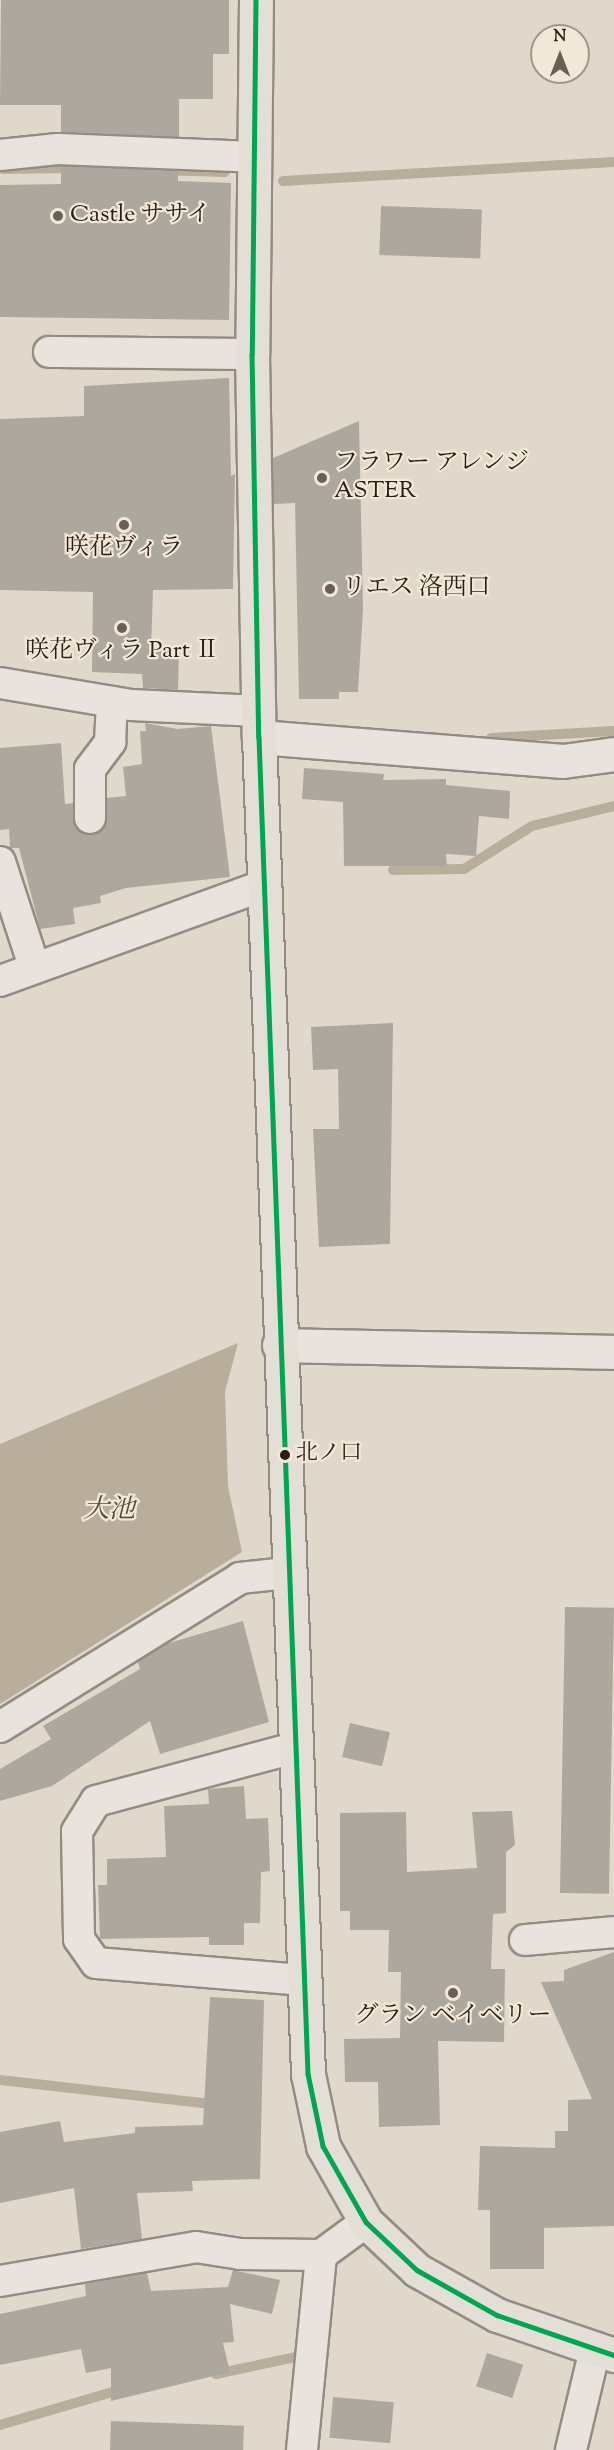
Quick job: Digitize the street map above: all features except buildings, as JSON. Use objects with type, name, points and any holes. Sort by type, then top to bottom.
[{"type":"main road","points":[[256,0],[252,354],[263,886],[301,1980],[308,2074],[323,2146],[366,2222],[417,2270],[497,2315],[605,2352]]},
{"type":"street","points":[[0,155],[58,149],[254,157]]},
{"type":"street","points":[[49,352],[252,354]]},
{"type":"street","points":[[0,683],[259,724],[563,761],[614,754]]},
{"type":"street","points":[[90,818],[90,769],[110,742],[112,702]]},
{"type":"street","points":[[0,862],[34,966]]},
{"type":"street","points":[[0,981],[34,966],[263,886]]},
{"type":"street","points":[[279,1345],[614,1352]]},
{"type":"street","points":[[0,1727],[240,1578],[287,1573]]},
{"type":"street","points":[[294,1748],[96,1801],[77,1832],[79,1939],[96,1963],[301,1980]]},
{"type":"street","points":[[525,1940],[614,1932]]},
{"type":"street","points":[[0,2281],[196,2247],[240,2254],[321,2255],[366,2222]]},
{"type":"street","points":[[302,2450],[321,2255]]},
{"type":"street","points":[[572,2450],[605,2352]]},
{"type":"water","name":"大池","points":[[238,1343],[225,1392],[228,1486],[242,1552],[0,1704],[0,1444]]},
{"type":"waterway","points":[[283,181],[614,162]]},
{"type":"waterway","points":[[3,169],[75,168]]},
{"type":"waterway","points":[[126,169],[225,172]]},
{"type":"waterway","points":[[491,738],[614,731]]},
{"type":"waterway","points":[[393,870],[464,869],[532,826],[614,806]]},
{"type":"waterway","points":[[0,2080],[218,2105]]},
{"type":"waterway","points":[[216,2374],[296,2357]]},
{"type":"waterway","points":[[0,2425],[123,2389]]},
{"type":"transit line","points":[[256,0],[252,354],[259,737],[308,2074],[323,2146],[366,2222],[417,2270],[497,2315],[614,2355]]},
{"type":"place","name":"Castle ササイ","points":[[58,216]]},
{"type":"place","name":"フラワー アレンジ ASTER","points":[[322,478]]},
{"type":"place","name":"咲花ヴィラ","points":[[124,525]]},
{"type":"place","name":"リエス 洛西口","points":[[330,589]]},
{"type":"place","name":"咲花ヴィラ Part Ⅱ","points":[[122,628]]},
{"type":"place","name":"北ノ口","points":[[285,1455]]},
{"type":"place","name":"グラン ベイベリー","points":[[453,1993]]}]
